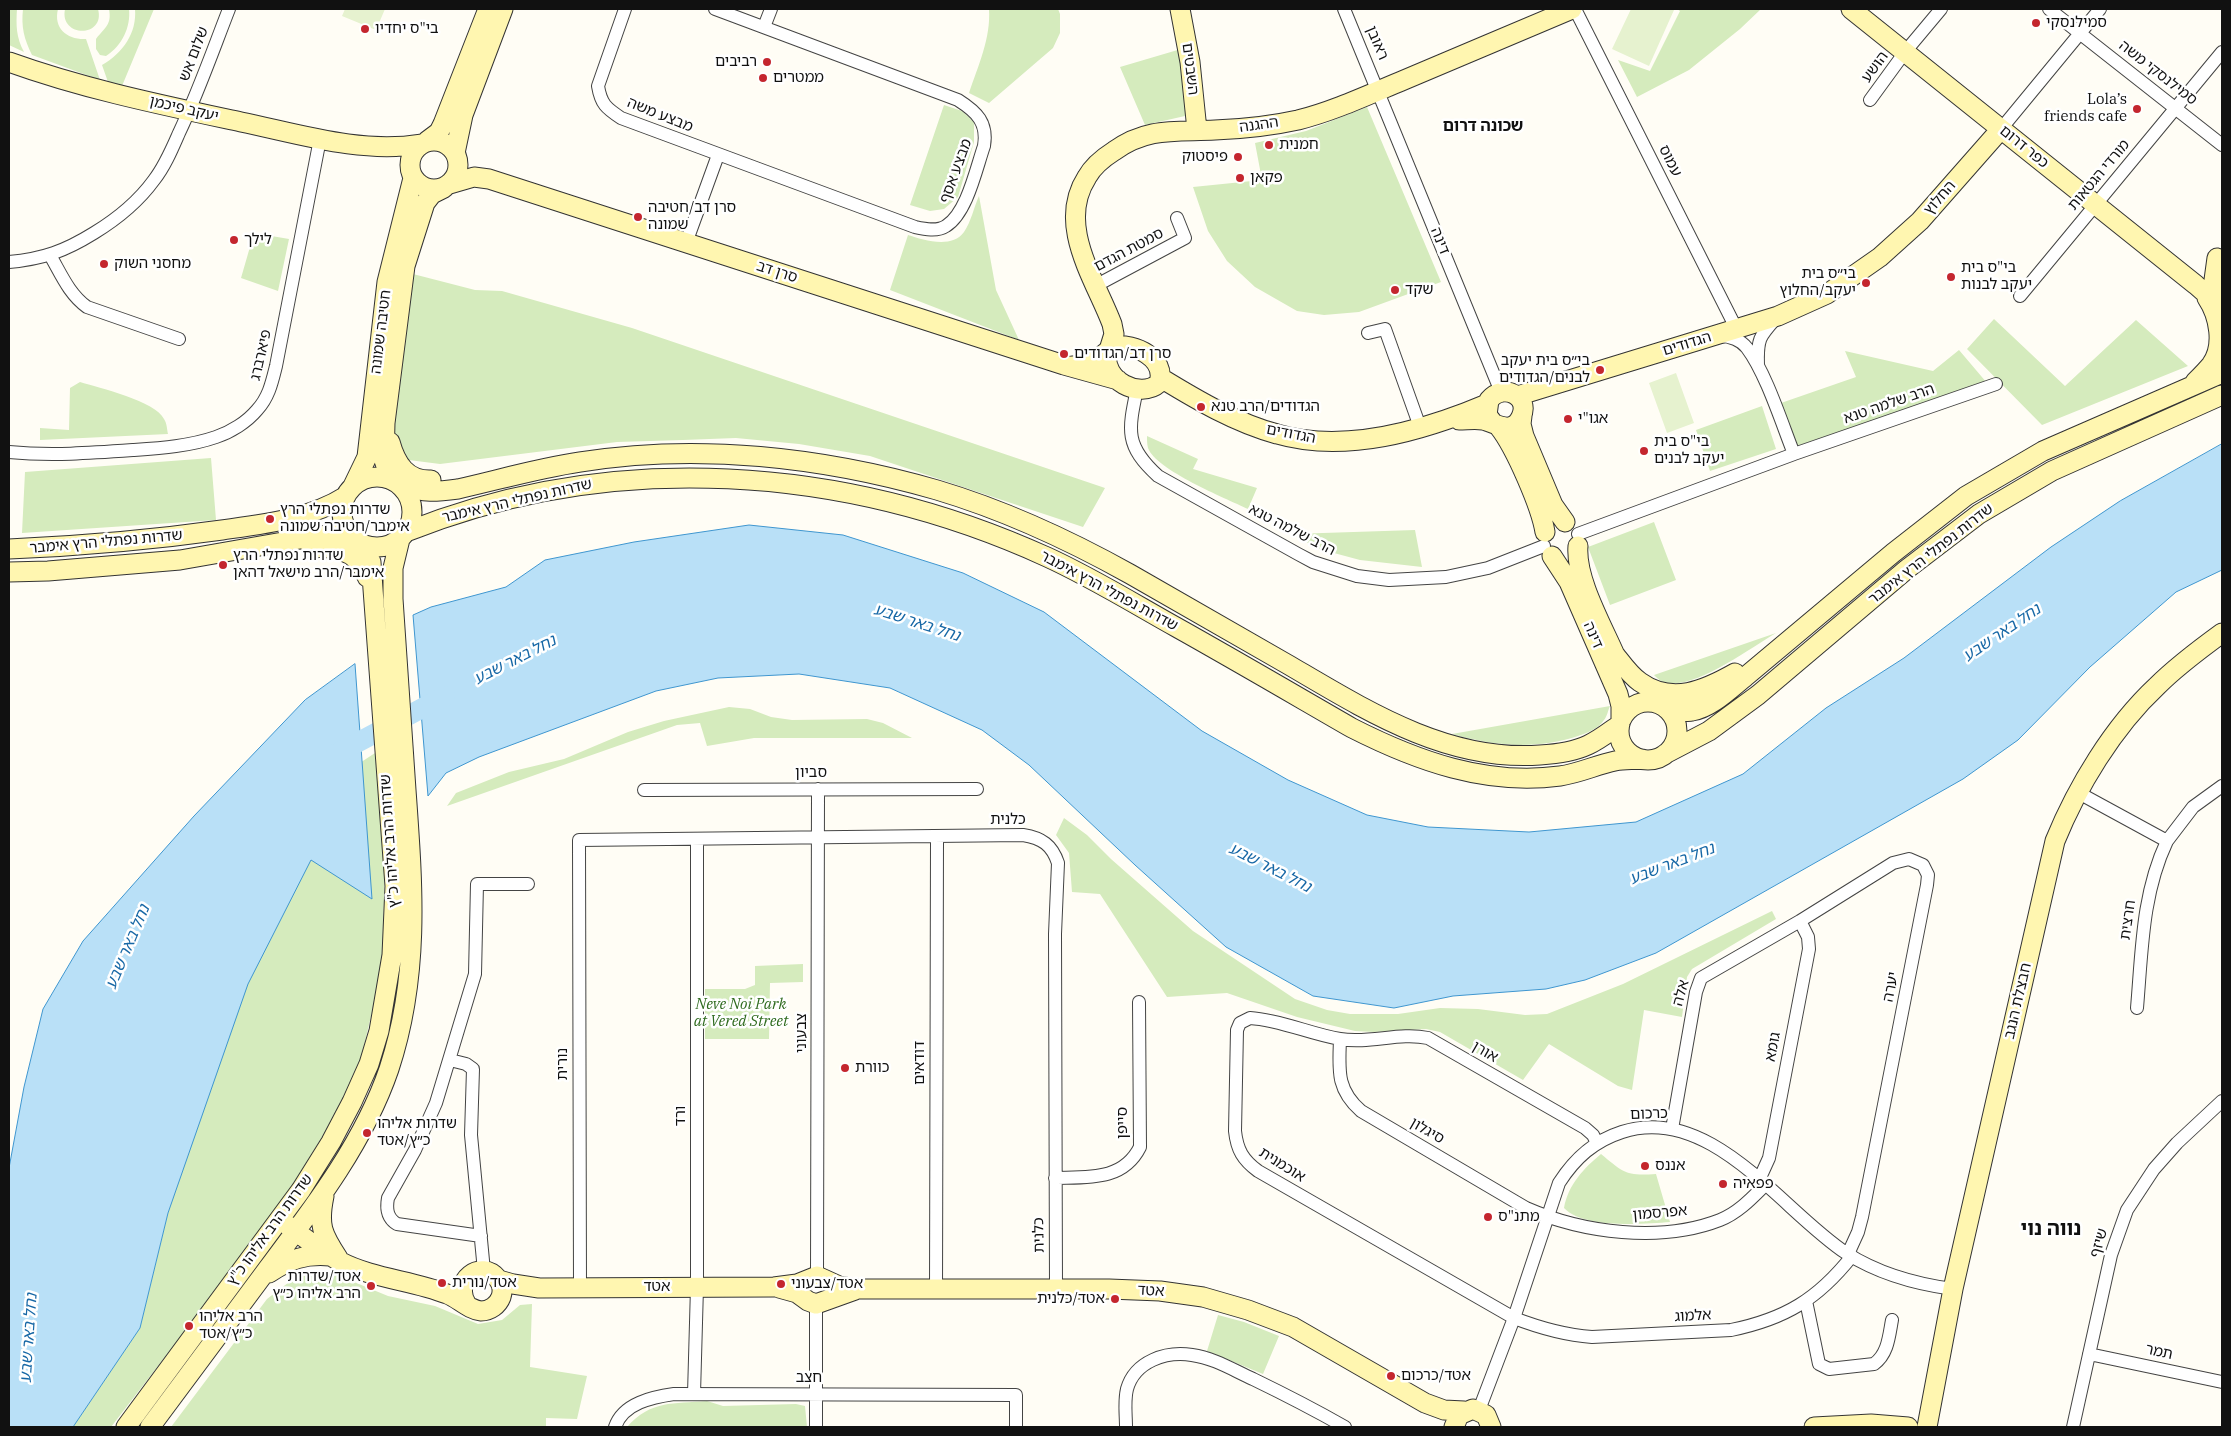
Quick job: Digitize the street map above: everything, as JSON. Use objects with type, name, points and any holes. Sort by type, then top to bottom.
[{"type":"street","name":"שלום אש","points":[[9,262],[30,260],[63,251],[104,227],[124,212],[142,194],[166,162],[190,111],[229,9]]},
{"type":"street","points":[[488,9],[439,132],[412,153],[409,165],[412,175],[427,188],[447,186],[457,172],[457,156],[463,115],[503,9]]},
{"type":"street","name":"מבצע משה","points":[[625,9],[598,86],[600,99],[609,110],[621,118],[718,155]]},
{"type":"street","points":[[715,9],[764,27],[771,9]]},
{"type":"street","name":"השבטים","points":[[1180,9],[1190,62],[1197,130]]},
{"type":"street","name":"ראובן","points":[[1344,9],[1379,90]]},
{"type":"street","name":"ההגנה","points":[[1132,346],[1109,315],[1095,286],[1082,253],[1076,227],[1078,203],[1086,178],[1105,157],[1136,138],[1156,132],[1239,128],[1299,119],[1379,90],[1573,9]]},
{"type":"street","name":"עמוס","points":[[1573,9],[1736,328]]},
{"type":"street","name":"כפר דרום","points":[[1851,9],[2096,204],[2222,308]]},
{"type":"street","name":"הושע","points":[[1870,100],[1905,52],[1941,9]]},
{"type":"street","name":"סמילנסקי משה","points":[[2049,9],[2222,145]]},
{"type":"street","name":"החלוץ","points":[[1736,328],[1778,316],[1827,294],[1880,257],[1920,221],[2001,129],[2100,9]]},
{"type":"street","name":"מבצע אסף","points":[[718,155],[915,227],[935,229],[944,227],[960,212],[964,203],[986,136],[984,124],[978,114],[958,100],[764,27]]},
{"type":"street","name":"מורדי הגטאות","points":[[2020,296],[2222,52]]},
{"type":"street","name":"יעקב פיכמן","points":[[9,62],[74,84],[320,139],[362,145],[401,147],[424,143]]},
{"type":"street","name":"דינה","points":[[1379,90],[1502,397]]},
{"type":"street","name":"פיארברג","points":[[9,452],[62,454],[174,447],[216,437],[244,423],[256,412],[265,400],[276,366],[320,139]]},
{"type":"street","points":[[424,143],[440,141],[451,148],[457,156]]},
{"type":"street","name":"יעקב פיכמן","points":[[362,145],[401,163],[412,175]]},
{"type":"street","points":[[686,243],[718,155]]},
{"type":"street","name":"סרן דב","points":[[457,156],[489,179]]},
{"type":"street","name":"חטיבה שמונה","points":[[350,491],[367,457],[387,282],[412,175]]},
{"type":"street","name":"סרן דב","points":[[447,186],[474,178],[489,179],[1064,365],[1118,380]]},
{"type":"street","name":"חטיבה שמונה","points":[[397,483],[384,460],[386,423],[405,266],[425,203],[432,194],[447,186]]},
{"type":"street","name":"סמטת הגדם","points":[[1095,286],[1185,238],[1177,218]]},
{"type":"street","points":[[50,255],[68,290],[87,307],[179,339]]},
{"type":"street","points":[[2189,388],[2211,365],[2219,342],[2217,321],[2201,290],[2220,255]]},
{"type":"street","points":[[2220,255],[2214,271],[2214,280],[2222,304]]},
{"type":"street","name":"כפר דרום","points":[[2201,290],[2222,315]]},
{"type":"street","name":"ההגנה","points":[[1108,352],[1114,334],[1109,315]]},
{"type":"street","points":[[1758,365],[1757,349],[1760,336],[1778,316]]},
{"type":"street","name":"הגדודים","points":[[1425,426],[1502,397],[1553,386],[1736,328]]},
{"type":"street","points":[[1368,333],[1385,329],[1425,426]]},
{"type":"street","points":[[1705,339],[1723,336],[1736,339],[1746,346],[1758,365],[1794,454]]},
{"type":"street","points":[[1122,345],[1132,346],[1145,352],[1155,362],[1160,371],[1161,378],[1159,383],[1149,390],[1137,390],[1118,380],[1108,366],[1108,352],[1122,345]]},
{"type":"street","name":"סרן דב","points":[[1064,365],[1086,365],[1098,361],[1108,352]]},
{"type":"street","name":"שדרות נפתלי הרץ אימבר","points":[[1658,704],[1691,712],[1701,708],[1745,678],[1893,553],[1966,496],[2043,451],[2222,372]]},
{"type":"street","name":"הגדודים","points":[[1161,378],[1194,398],[1245,423],[1294,438],[1354,440],[1472,419],[1483,420],[1497,426]]},
{"type":"street","name":"הרב שלמה טנא","points":[[1574,534],[1794,454],[1996,384]]},
{"type":"street","name":"הגדודים","points":[[1522,415],[1537,397],[1553,386]]},
{"type":"street","name":"הרב שלמה טנא","points":[[1137,390],[1130,418],[1130,433],[1134,448],[1142,462],[1158,476],[1313,562],[1361,576],[1389,580],[1421,580],[1488,568],[1547,545]]},
{"type":"street","name":"שדרות נפתלי הרץ אימבר","points":[[1665,754],[1709,731],[1758,695],[1907,569],[1979,514],[2052,471],[2222,395]]},
{"type":"street","points":[[1502,397],[1522,404],[1522,415],[1519,421],[1510,427],[1497,426],[1487,415],[1502,397]]},
{"type":"street","name":"דינה","points":[[1522,415],[1524,436],[1553,505],[1574,534],[1582,578],[1629,685],[1642,698],[1658,704]]},
{"type":"street","points":[[386,423],[398,464],[416,480],[458,479],[530,472]]},
{"type":"street","name":"דינה","points":[[1497,426],[1510,442],[1541,518],[1547,545],[1569,582],[1618,694],[1621,706],[1620,722]]},
{"type":"street","name":"שדרות נפתלי הרץ אימבר","points":[[397,483],[422,492],[438,491],[458,489],[591,460],[720,454],[804,462],[879,475],[937,490],[978,504],[1063,540],[1130,574],[1363,708],[1430,739],[1466,749],[1500,755],[1531,756],[1572,751],[1588,745],[1620,722]]},
{"type":"street","points":[[372,477],[397,483],[408,494],[413,513],[403,536],[390,545],[380,547],[369,546],[354,538],[342,515],[350,491],[372,477]]},
{"type":"street","name":"שדרות נפתלי הרץ אימבר","points":[[403,536],[462,511],[584,484],[639,479],[720,477],[835,489],[931,512],[970,525],[1046,556],[1112,590],[1352,728],[1386,745],[1423,760],[1461,771],[1498,777],[1531,778],[1578,773],[1617,760],[1642,759]]},
{"type":"street","name":"שדרות נפתלי הרץ אימבר","points":[[9,549],[177,537],[246,527],[310,513],[328,507],[350,491]]},
{"type":"street","points":[[1553,524],[1574,534],[1572,555],[1557,558],[1547,545],[1553,524]]},
{"type":"street","name":"שדרות נפתלי הרץ אימבר","points":[[9,572],[48,571],[180,560],[230,553],[317,536],[354,538]]},
{"type":"street","name":"שדרות הרב אליהו כ\"ץ","points":[[150,1427],[325,1190],[349,1152],[370,1111],[388,1071],[399,1036],[412,957],[412,895],[409,836],[392,599],[393,568],[403,536]]},
{"type":"street","name":"שדרות הרב אליהו כ\"ץ","points":[[126,1427],[301,1190],[336,1134],[369,1064],[380,1031],[392,955],[396,886],[391,844],[371,562],[367,553],[354,538]]},
{"type":"street","points":[[230,553],[333,547],[356,558],[364,566],[373,602]]},
{"type":"street","name":"חבצלת הנגב","points":[[1927,1427],[1953,1289],[2055,841],[2077,792],[2134,710],[2156,686],[2222,633]]},
{"type":"street","points":[[1616,656],[1638,682],[1662,693],[1675,695],[1702,689],[1721,681],[1788,642]]},
{"type":"street","points":[[1636,704],[1658,704],[1672,714],[1677,731],[1672,748],[1665,754],[1650,760],[1642,759],[1633,756],[1621,743],[1620,722],[1630,708],[1636,704]]},
{"type":"street","name":"חרצית","points":[[2137,1008],[2141,940],[2146,908],[2154,873],[2166,841],[2193,807],[2222,786]]},
{"type":"street","name":"צבעוני","points":[[817,1278],[818,789]]},
{"type":"street","name":"סביון","points":[[644,790],[977,789]]},
{"type":"street","points":[[2077,792],[2166,841]]},
{"type":"street","name":"כלנית","points":[[579,840],[1024,835],[1043,841],[1055,854],[1058,873],[1055,934],[1056,1289]]},
{"type":"street","name":"דודאים","points":[[936,1289],[937,837]]},
{"type":"street","name":"ורד","points":[[694,1394],[697,1287],[697,839]]},
{"type":"street","name":"נורית","points":[[579,840],[580,1288]]},
{"type":"street","name":"יערה","points":[[1800,921],[1901,860],[1916,861],[1923,865],[1928,875],[1862,1217],[1850,1255]]},
{"type":"street","points":[[481,1236],[403,1226],[392,1221],[387,1212],[388,1198],[415,1150],[436,1104],[475,974],[476,884],[528,884]]},
{"type":"street","name":"אלה","points":[[1672,1129],[1696,992],[1701,978],[1800,921]]},
{"type":"street","name":"גומא","points":[[1762,1182],[1769,1158],[1809,949],[1808,937],[1800,921]]},
{"type":"street","name":"סייפן","points":[[1055,1178],[1100,1176],[1118,1170],[1128,1164],[1140,1147],[1139,1002]]},
{"type":"street","name":"אוכמנית","points":[[1340,1039],[1258,1019],[1244,1020],[1240,1023],[1235,1039],[1235,1131],[1236,1143],[1242,1158],[1258,1171],[1514,1318]]},
{"type":"street","name":"אורן","points":[[1340,1039],[1363,1041],[1409,1036],[1428,1038],[1584,1128],[1593,1135],[1597,1143]]},
{"type":"street","name":"סיגלון","points":[[1340,1039],[1340,1078],[1348,1098],[1361,1111],[1526,1208],[1547,1216]]},
{"type":"street","points":[[450,1060],[466,1064],[473,1069],[471,1135],[483,1276],[502,1291],[498,1303],[485,1311],[475,1310],[467,1305],[462,1293],[464,1283],[483,1276]]},
{"type":"street","name":"שיזף","points":[[2073,1427],[2111,1255],[2127,1210],[2154,1169],[2177,1143],[2222,1102]]},
{"type":"street","name":"כרכום","points":[[1484,1420],[1514,1318],[1559,1183],[1569,1168],[1597,1143],[1629,1130],[1672,1129],[1689,1133],[1712,1145],[1762,1182],[1850,1255],[1869,1266],[1907,1281],[1953,1289]]},
{"type":"street","name":"אפרסמון","points":[[1547,1216],[1588,1227],[1626,1232],[1687,1228],[1721,1220],[1734,1213],[1762,1182]]},
{"type":"street","points":[[325,1190],[321,1211],[321,1224],[324,1237],[335,1259]]},
{"type":"street","name":"אטד","points":[[279,1220],[335,1259],[376,1276],[448,1294],[467,1305]]},
{"type":"street","points":[[260,1279],[295,1257],[313,1255],[335,1259]]},
{"type":"street","name":"אלמוג","points":[[1514,1318],[1555,1332],[1592,1337],[1739,1328],[1785,1313],[1806,1301],[1830,1283],[1850,1255]]},
{"type":"street","name":"אטד","points":[[425,1287],[483,1276],[513,1284],[539,1288],[774,1287],[796,1284],[817,1278],[839,1286],[864,1289],[1056,1289],[1167,1292],[1227,1302],[1293,1327],[1436,1408],[1484,1420]]},
{"type":"street","points":[[816,1427],[815,1301],[830,1289],[817,1278]]},
{"type":"street","name":"אטד","points":[[774,1287],[790,1290],[815,1301],[864,1289]]},
{"type":"street","name":"אטד","points":[[498,1303],[514,1292],[539,1288]]},
{"type":"street","points":[[1806,1301],[1820,1364],[1829,1369],[1874,1364],[1884,1355],[1892,1320]]},
{"type":"street","points":[[1126,1427],[1127,1390],[1137,1370],[1155,1358],[1178,1354],[1204,1358],[1218,1363],[1345,1427]]},
{"type":"street","name":"תמר","points":[[2089,1354],[2222,1382]]},
{"type":"street","name":"חצב","points":[[615,1427],[617,1422],[633,1406],[650,1398],[674,1394],[1016,1395],[1016,1427]]},
{"type":"street","name":"אטד","points":[[1414,1397],[1449,1427]]},
{"type":"street","points":[[1454,1427],[1457,1417],[1484,1420]]},
{"type":"street","points":[[1814,1427],[1872,1424],[1908,1427]]},
{"type":"green space","points":[[9,9],[17,9],[17,31],[24,52],[9,45]]},
{"type":"green space","points":[[23,9],[58,9],[58,22],[63,32],[73,38],[86,39],[100,80],[32,55],[24,33],[22,22]]},
{"type":"green space","points":[[65,9],[98,9],[99,19],[89,29],[82,31],[75,29],[65,19]]},
{"type":"green space","points":[[109,9],[129,9],[129,16],[124,36],[117,47],[106,56],[100,55],[96,49],[96,39],[109,22]]},
{"type":"green space","points":[[135,9],[154,9],[122,86],[108,82],[102,65],[116,55],[127,41],[134,26]]},
{"type":"green space","points":[[345,9],[385,9],[376,30],[342,16]]},
{"type":"green space","points":[[989,9],[1058,9],[1060,14],[1060,33],[1053,48],[989,103],[969,93],[986,41]]},
{"type":"green space","points":[[1631,9],[1674,10],[1649,66],[1612,49]]},
{"type":"green space","points":[[1677,9],[1761,9],[1740,29],[1689,70],[1637,97],[1618,60],[1650,71],[1680,11]]},
{"type":"green space","points":[[1181,49],[1186,102],[1185,116],[1145,125],[1120,67]]},
{"type":"green space","points":[[944,105],[962,111],[974,122],[974,142],[958,197],[944,209],[930,211],[910,205]]},
{"type":"green space","points":[[1367,107],[1441,282],[1359,312],[1324,315],[1297,311],[1255,287],[1227,261],[1208,231],[1193,187],[1262,180],[1255,143],[1306,131]]},
{"type":"green space","points":[[979,196],[996,290],[1019,340],[890,290],[908,235],[937,242],[945,242],[959,237],[969,224]]},
{"type":"green space","points":[[254,233],[289,239],[278,291],[241,278]]},
{"type":"green space","points":[[413,274],[475,290],[502,291],[632,328],[1105,488],[1083,527],[870,456],[799,444],[736,438],[617,442],[440,464],[401,459],[394,429]]},
{"type":"green space","points":[[1994,319],[2065,386],[2136,320],[2188,366],[2042,425],[1967,349]]},
{"type":"green space","points":[[1959,350],[1987,383],[1797,446],[1781,403],[1856,377],[1845,351],[1933,371]]},
{"type":"green space","points":[[1676,373],[1694,423],[1667,433],[1649,383]]},
{"type":"green space","points":[[80,382],[126,396],[150,406],[159,412],[164,419],[168,434],[40,440],[40,428],[69,430],[70,388]]},
{"type":"green space","points":[[1762,406],[1776,449],[1710,471],[1696,430]]},
{"type":"green space","points":[[1147,436],[1198,459],[1193,469],[1257,488],[1248,509],[1192,483],[1164,465],[1148,448]]},
{"type":"green space","points":[[211,458],[216,520],[22,533],[25,472]]},
{"type":"green space","points":[[1654,522],[1676,580],[1610,605],[1588,547]]},
{"type":"green space","points":[[1415,530],[1422,567],[1360,560],[1319,549],[1292,534]]},
{"type":"green space","points":[[1776,633],[1723,666],[1693,680],[1667,683],[1654,675]]},
{"type":"green space","points":[[1610,706],[1605,719],[1599,726],[1578,736],[1546,743],[1530,745],[1499,744],[1452,734]]},
{"type":"green space","points":[[729,707],[750,709],[771,717],[792,720],[867,719],[883,723],[912,738],[754,738],[707,746],[700,723],[677,725],[447,806],[456,793],[509,772],[564,759],[628,732],[664,721]]},
{"type":"green space","points":[[375,753],[385,868],[382,970],[358,1071],[324,1142],[272,1218],[111,1427],[73,1427],[140,1328],[168,1213],[302,801]]},
{"type":"green space","points":[[1064,818],[1087,835],[1111,859],[1193,931],[1295,999],[1327,1010],[1350,1014],[1398,1014],[1440,1008],[1478,1009],[1525,1015],[1547,1014],[1623,984],[1772,911],[1776,919],[1692,969],[1687,977],[1682,1017],[1644,1010],[1632,1090],[1618,1086],[1549,1044],[1523,1080],[1440,1032],[1426,1029],[1374,1032],[1355,1031],[1297,1017],[1227,993],[1167,997],[1100,894],[1072,892],[1069,853],[1056,835]]},
{"type":"green space","name":"Neve Noi Park at Vered Street","points":[[803,964],[803,982],[770,983],[769,1039],[705,1039],[705,989],[745,989],[755,985],[755,966]]},
{"type":"green space","points":[[1601,1154],[1631,1174],[1656,1174],[1670,1222],[1614,1224],[1585,1219],[1573,1215],[1564,1208],[1573,1184]]},
{"type":"green space","points":[[337,1275],[388,1296],[435,1306],[478,1324],[502,1320],[520,1305],[532,1304],[530,1367],[587,1376],[577,1419],[546,1418],[546,1427],[171,1427],[267,1299],[297,1276]]},
{"type":"green space","points":[[1218,1315],[1244,1322],[1279,1336],[1263,1374],[1207,1351]]},
{"type":"green space","points":[[707,1401],[723,1406],[796,1404],[805,1406],[807,1427],[627,1427],[645,1412],[663,1405]]},
{"type":"water","points":[[2222,444],[2222,570],[2176,592],[2090,667],[2018,740],[1963,779],[1656,953],[1585,980],[1546,989],[1453,996],[1394,1008],[1313,996],[1226,947],[1135,865],[1029,765],[982,730],[890,688],[799,674],[718,678],[656,691],[479,757],[446,773],[428,796],[413,615],[431,607],[506,587],[545,560],[634,542],[749,525],[843,535],[963,573],[1044,612],[1202,731],[1288,780],[1367,815],[1428,827],[1529,832],[1636,822],[1743,774],[1826,708],[1904,658],[2051,547],[2120,501]]},
{"type":"water","points":[[355,664],[372,899],[311,860],[248,984],[168,1213],[140,1328],[73,1427],[9,1427],[9,1168],[24,1087],[43,1009],[83,941],[194,816],[305,700]]},
{"type":"waterway","name":"נחל באר שבע","points":[[336,754],[445,696]]},
{"type":"place","name":"סמילנסקי","points":[[2036,23]]},
{"type":"place","name":"בי\"ס יחדיו","points":[[365,29]]},
{"type":"place","name":"רביבים","points":[[767,62]]},
{"type":"place","name":"ממטרים","points":[[763,78]]},
{"type":"place","name":"Lola’s friends cafe","points":[[2137,109]]},
{"type":"place","name":"חמנית","points":[[1269,145]]},
{"type":"place","name":"פיסטוק","points":[[1238,157]]},
{"type":"place","name":"פקאן","points":[[1240,178]]},
{"type":"place","name":"סרן דב/חטיבה שמונה","points":[[638,217]]},
{"type":"place","name":"לילך","points":[[234,240]]},
{"type":"place","name":"מחסני השוק","points":[[104,264]]},
{"type":"place","name":"בי\"ס בית יעקב לבנות","points":[[1951,277]]},
{"type":"place","name":"בי״ס בית יעקב/החלוץ","points":[[1866,283]]},
{"type":"place","name":"שקד","points":[[1395,290]]},
{"type":"place","name":"סרן דב/הגדודים","points":[[1064,354]]},
{"type":"place","name":"בי״ס בית יעקב לבנים/הגדודים","points":[[1600,370]]},
{"type":"place","name":"הגדודים/הרב טנא","points":[[1201,407]]},
{"type":"place","name":"אגו\"י","points":[[1568,419]]},
{"type":"place","name":"בי\"ס בית יעקב לבנים","points":[[1644,451]]},
{"type":"place","name":"שדרות נפתלי הרץ אימבר/חטיבה שמונה","points":[[270,519]]},
{"type":"place","name":"שדרות נפתלי הרץ אימבר/הרב מישאל דהאן","points":[[223,565]]},
{"type":"place","name":"כוורת","points":[[845,1068]]},
{"type":"place","name":"שדרות אליהו כ״ץ/אטד","points":[[367,1133]]},
{"type":"place","name":"אננס","points":[[1645,1166]]},
{"type":"place","name":"פפאיה","points":[[1723,1184]]},
{"type":"place","name":"מתנ\"ס","points":[[1488,1217]]},
{"type":"place","name":"אטד/נורית","points":[[442,1283]]},
{"type":"place","name":"אטד/צבעוני","points":[[781,1284]]},
{"type":"place","name":"אטד/שדרות הרב אליהו כ״ץ","points":[[371,1286]]},
{"type":"place","name":"אטד/כלנית","points":[[1115,1299]]},
{"type":"place","name":"הרב אליהו כ״ץ/אטד","points":[[189,1326]]},
{"type":"place","name":"אטד/כרכום","points":[[1391,1376]]},
{"type":"district","name":"שכונה דרום","points":[[1483,126]]},
{"type":"district","name":"נווה נוי","points":[[2051,1229]]}]
